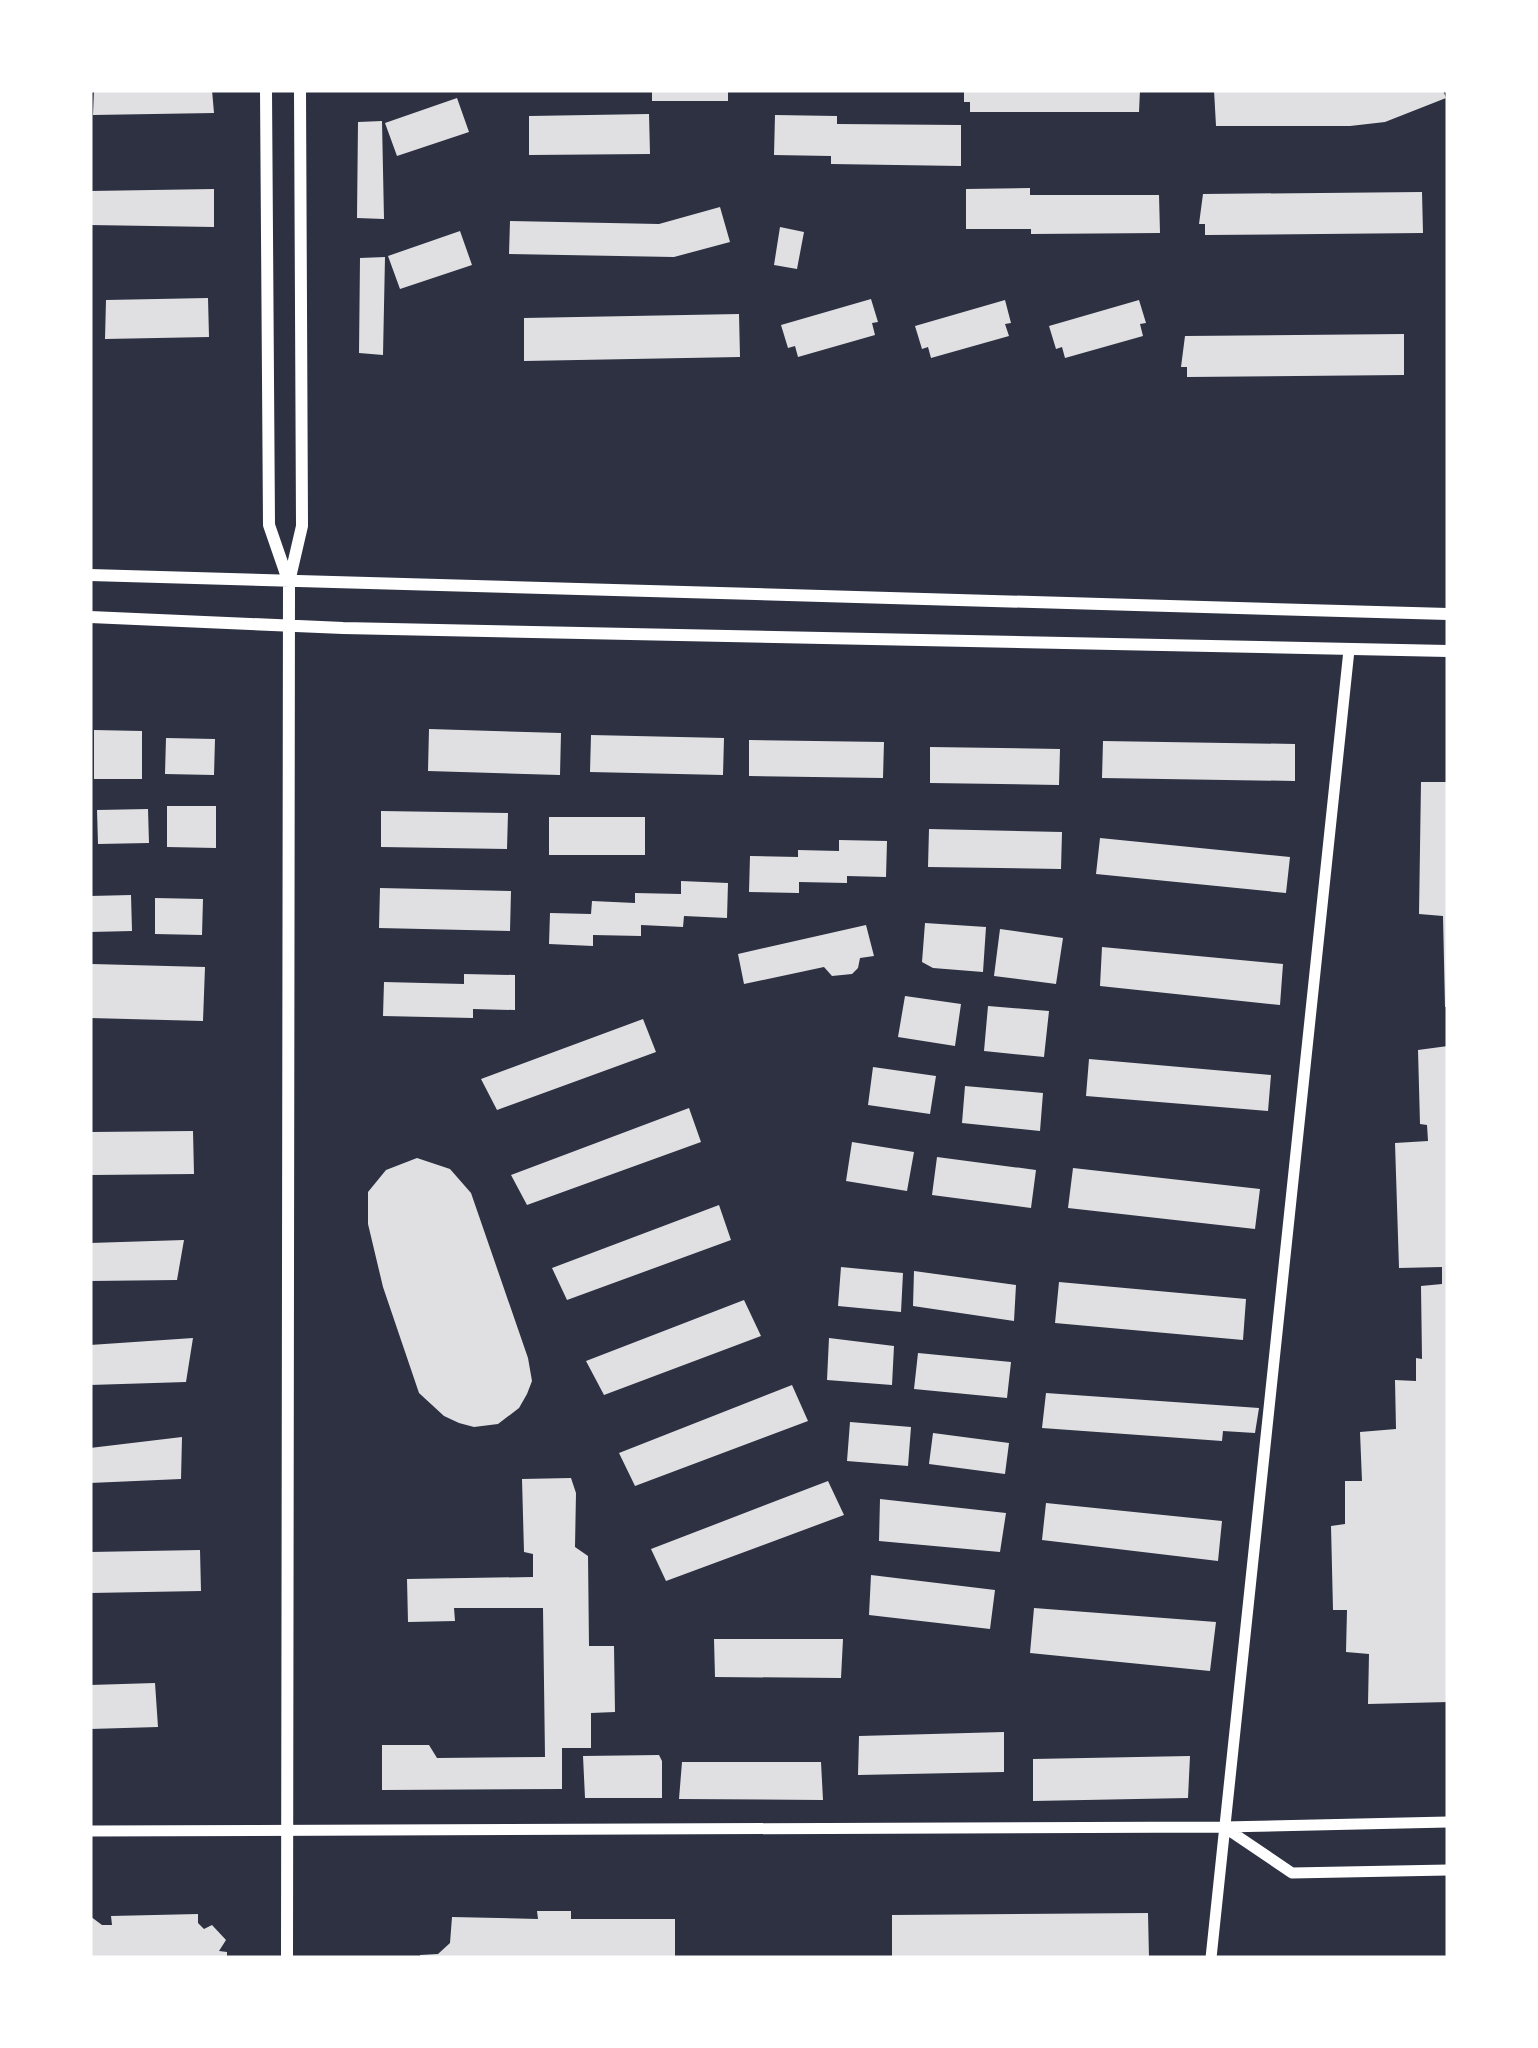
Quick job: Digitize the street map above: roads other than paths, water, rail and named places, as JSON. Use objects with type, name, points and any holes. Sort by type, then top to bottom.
[{"type":"main road","points":[[266,90],[269,526],[289,582]]},
{"type":"main road","points":[[287,1958],[289,582],[302,526],[300,90]]},
{"type":"main road","points":[[90,575],[1448,614]]},
{"type":"main road","points":[[90,617],[363,628],[1448,652]]},
{"type":"street","points":[[1211,1958],[1349,650]]},
{"type":"street","points":[[90,1831],[1224,1827],[1448,1822]]},
{"type":"street","points":[[1224,1827],[1292,1873],[1448,1870]]}]
